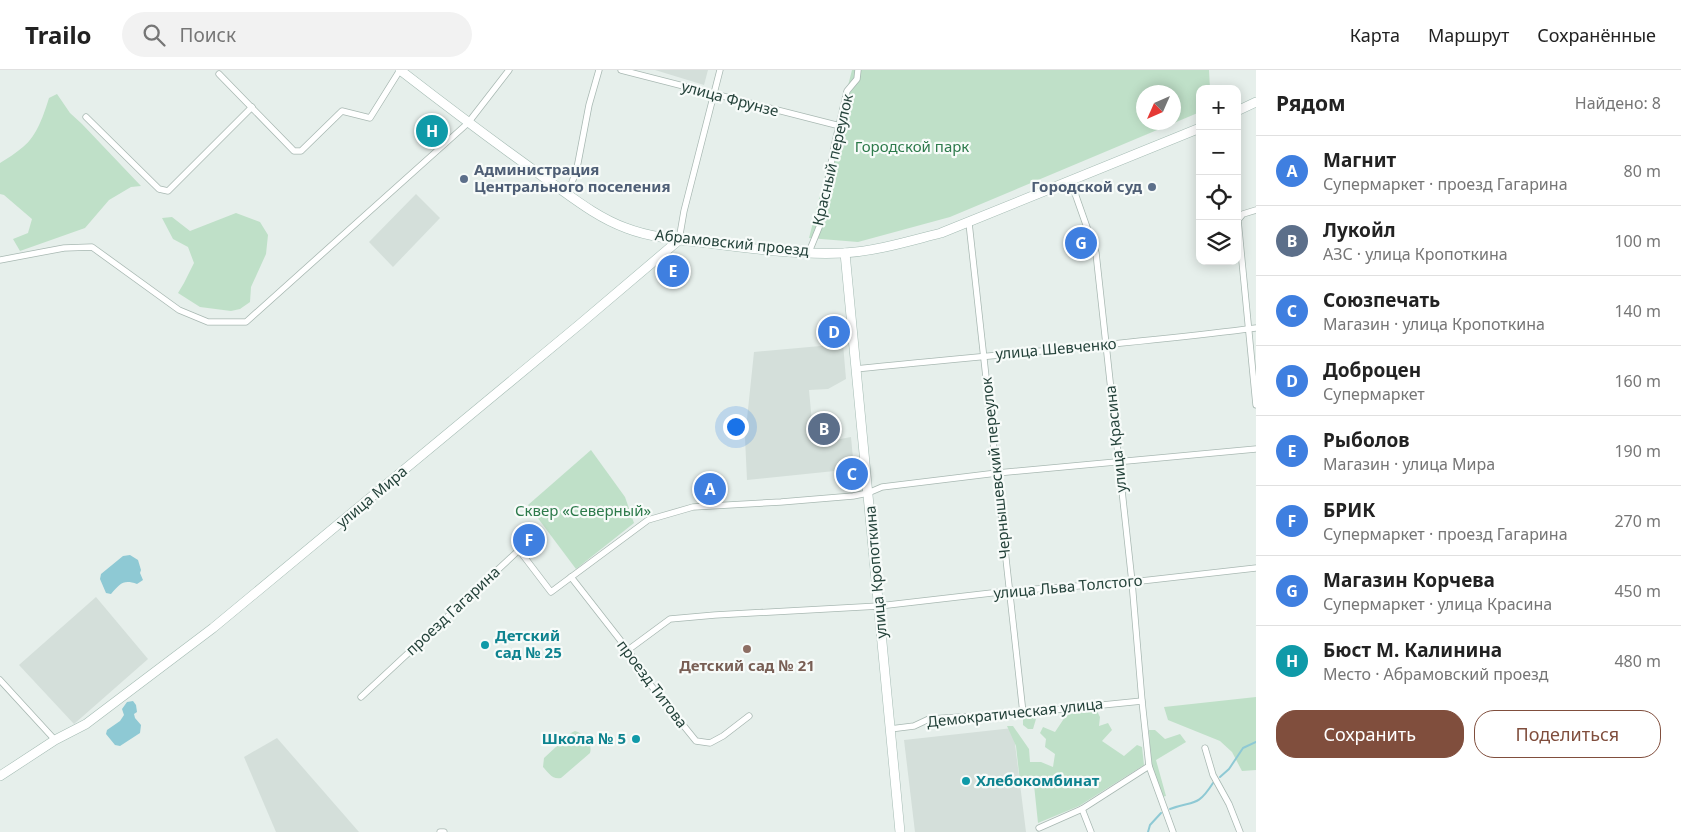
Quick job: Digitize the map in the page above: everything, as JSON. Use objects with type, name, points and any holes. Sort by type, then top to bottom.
[{"type":"street","points":[[220,74],[294,151],[301,151],[342,111],[370,118],[400,70]]},
{"type":"street","name":"Абрамовский проезд","points":[[400,70],[468,122],[609,221],[626,228],[678,240],[761,249],[845,253],[897,244],[941,233],[1071,182],[1196,130]]},
{"type":"street","points":[[0,260],[64,248],[92,247],[179,310],[208,322],[246,322],[468,122],[509,70]]},
{"type":"street","points":[[568,194],[577,168],[589,105],[599,70]]},
{"type":"street","name":"улица Фрунзе","points":[[622,70],[840,126]]},
{"type":"street","points":[[678,240],[720,70]]},
{"type":"street","name":"Красный переулок","points":[[809,252],[820,225],[847,91],[857,79],[858,70]]},
{"type":"street","points":[[1241,109],[1256,102]]},
{"type":"street","points":[[86,117],[159,189],[168,191],[252,107]]},
{"type":"street","name":"улица Красина","points":[[1071,182],[1096,253],[1150,766],[1173,832]]},
{"type":"street","points":[[1256,210],[1243,214],[1238,220],[1256,405]]},
{"type":"street","name":"Чернышевский переулок","points":[[969,223],[1022,713]]},
{"type":"street","name":"улица Мира","points":[[0,776],[55,740],[86,724],[214,628],[678,240]]},
{"type":"street","name":"улица Кропоткина","points":[[845,253],[900,832]]},
{"type":"street","name":"улица Шевченко","points":[[855,370],[984,356],[1106,346],[1256,328]]},
{"type":"street","name":"проезд Гагарина","points":[[361,697],[519,550],[551,592],[648,520],[693,507],[853,496],[868,493],[882,487],[997,473],[1256,449]]},
{"type":"street","name":"улица Льва Толстого","points":[[628,650],[670,619],[880,606],[1009,591],[1132,582],[1256,568]]},
{"type":"street","name":"проезд Титова","points":[[571,577],[628,650],[649,682],[696,741],[710,743],[723,736],[749,716]]},
{"type":"street","points":[[0,680],[55,740]]},
{"type":"street","name":"Демократическая улица","points":[[890,729],[914,726],[929,719],[1022,713],[1142,701]]},
{"type":"street","points":[[1205,748],[1213,775],[1230,804],[1240,832]]},
{"type":"street","points":[[1038,828],[1082,809],[1150,766]]},
{"type":"street","points":[[1082,809],[1091,832]]},
{"type":"shaded area","points":[[655,70],[708,70],[704,85]]},
{"type":"shaded area","points":[[416,194],[440,218],[393,267],[369,242]]},
{"type":"shaded area","points":[[843,344],[846,379],[828,389],[809,390],[814,444],[851,437],[854,469],[747,480],[745,438],[754,352]]},
{"type":"shaded area","points":[[96,597],[148,659],[74,724],[19,665]]},
{"type":"shaded area","points":[[1013,728],[1026,832],[915,832],[904,740]]},
{"type":"shaded area","points":[[277,738],[359,832],[276,832],[244,757]]},
{"type":"green space","name":"Городской парк","points":[[852,70],[1209,70],[1210,85],[1196,85],[1196,114],[1181,120],[1181,85],[1136,85],[1136,130],[1157,130],[950,217],[858,242],[809,238]]},
{"type":"green space","points":[[57,94],[70,113],[141,186],[131,187],[109,200],[85,228],[20,251],[13,239],[28,233],[32,219],[4,195],[0,194],[0,163],[28,142],[39,124],[49,98]]},
{"type":"green space","points":[[236,213],[260,222],[268,235],[266,254],[251,287],[250,302],[240,309],[231,311],[200,307],[178,293],[194,263],[188,247],[173,239],[162,218],[172,217],[190,231]]},
{"type":"green space","name":"Сквер «Северный»","points":[[591,450],[625,497],[634,523],[576,569],[528,505]]},
{"type":"green space","points":[[1256,697],[1256,770],[1242,771],[1232,752],[1220,741],[1168,720],[1164,707]]},
{"type":"green space","points":[[1097,711],[1100,717],[1099,726],[1108,723],[1112,730],[1102,741],[1124,756],[1137,745],[1142,747],[1144,765],[1079,806],[1038,823],[1034,785],[1020,782],[1016,746],[1007,726],[1013,726],[1029,749],[1030,762],[1041,762],[1053,767],[1055,754],[1045,747],[1046,739],[1040,733],[1043,727],[1055,732],[1067,714]]},
{"type":"green space","points":[[1030,717],[1036,719],[1033,729],[1028,729],[1023,725],[1023,718]]},
{"type":"green space","points":[[1149,730],[1155,730],[1165,739],[1180,734],[1186,742],[1156,760],[1166,796],[1162,797],[1151,763]]},
{"type":"green space","points":[[575,731],[587,739],[591,750],[590,753],[561,778],[555,778],[543,767],[544,758]]},
{"type":"water","points":[[130,555],[138,560],[143,580],[137,584],[125,582],[119,585],[111,594],[106,593],[100,579],[101,574],[123,556]]},
{"type":"water","points":[[133,701],[137,712],[134,714],[135,718],[141,725],[140,733],[120,746],[115,745],[106,734],[107,730],[120,721],[124,715],[122,709],[127,702]]},
{"type":"waterway","points":[[1220,777],[1229,769],[1243,748],[1256,742]]},
{"type":"waterway","points":[[1170,809],[1199,800],[1213,783]]},
{"type":"waterway","points":[[1148,832],[1150,825],[1161,813]]},
{"type":"place","name":"Бюст М. Калинина","points":[[432,131]]},
{"type":"place","name":"Администрация Центрального поселения","points":[[464,179]]},
{"type":"place","name":"Городской суд","points":[[1152,187]]},
{"type":"place","name":"Магазин Корчева","points":[[1081,243]]},
{"type":"place","name":"Рыболов","points":[[673,271]]},
{"type":"place","name":"Доброцен","points":[[834,332]]},
{"type":"place","name":"Лукойл","points":[[824,429]]},
{"type":"place","name":"Союзпечать","points":[[852,474]]},
{"type":"place","name":"Магнит","points":[[710,489]]},
{"type":"place","name":"БРИК","points":[[529,540]]},
{"type":"place","name":"Детский сад № 25","points":[[485,645]]},
{"type":"place","name":"Детский сад № 21","points":[[747,649]]},
{"type":"place","name":"Школа № 5","points":[[636,739]]},
{"type":"place","name":"Хлебокомбинат","points":[[966,781]]}]
